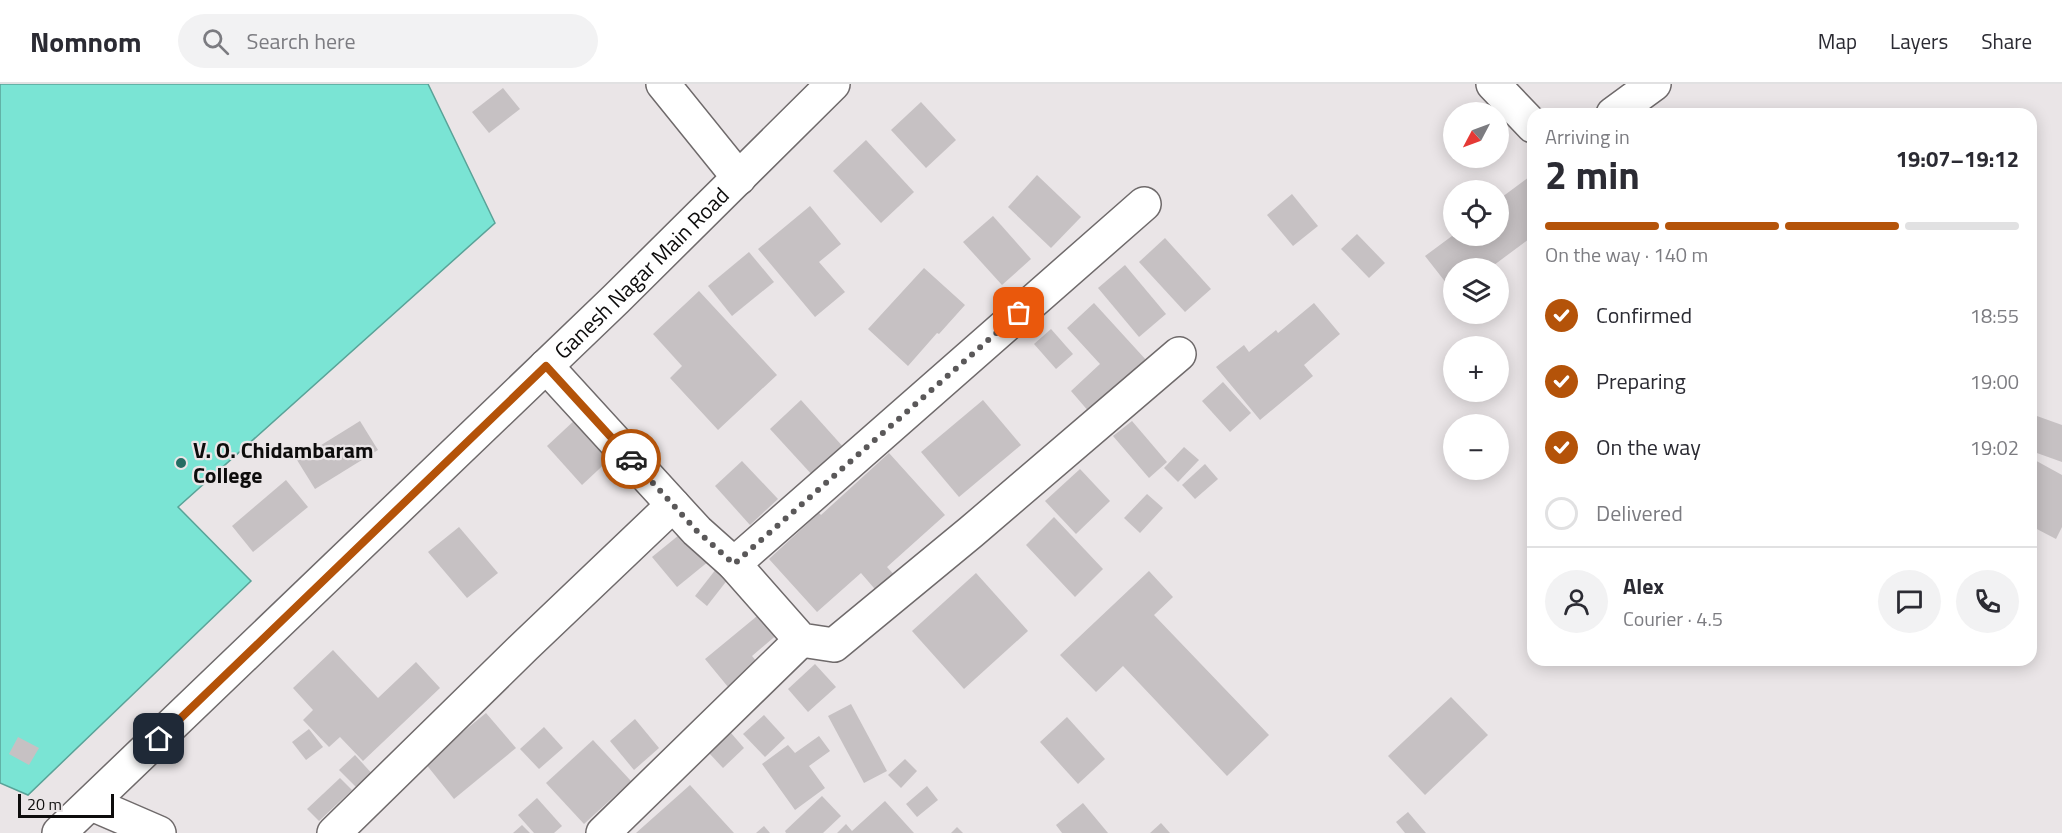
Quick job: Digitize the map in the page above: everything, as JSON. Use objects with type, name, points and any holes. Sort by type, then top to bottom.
[{"type":"street","points":[[663,84],[739,177]]},
{"type":"street","name":"Ganesh Nagar Main Road","points":[[59,833],[92,804],[546,366],[833,84]]},
{"type":"street","points":[[1493,84],[1527,120]]},
{"type":"street","points":[[1621,108],[1654,84]]},
{"type":"street","points":[[734,564],[1144,204]]},
{"type":"street","points":[[546,366],[697,531],[734,564],[801,640],[834,645],[971,532],[1179,354]]},
{"type":"street","points":[[334,833],[673,505]]},
{"type":"street","points":[[603,833],[801,640]]},
{"type":"street","points":[[92,804],[159,833]]},
{"type":"shaded area","name":"V. O. Chidambaram College","points":[[0,84],[428,84],[495,223],[178,507],[251,581],[28,795],[0,783]]},
{"type":"building","points":[[503,88],[520,109],[489,133],[472,112]]},
{"type":"building","points":[[921,102],[956,140],[926,168],[891,130]]},
{"type":"building","points":[[866,140],[914,192],[881,223],[833,171]]},
{"type":"building","points":[[1037,175],[1081,217],[1051,248],[1008,207]]},
{"type":"building","points":[[1527,178],[1527,240],[1503,258],[1443,258],[1443,279],[1425,256],[1443,243],[1443,246],[1509,246],[1509,192]]},
{"type":"building","points":[[1292,194],[1318,226],[1293,246],[1267,215]]},
{"type":"building","points":[[810,206],[841,244],[819,262],[845,292],[815,317],[758,249]]},
{"type":"building","points":[[993,216],[1031,259],[1002,285],[963,242]]},
{"type":"building","points":[[1357,234],[1385,263],[1369,278],[1341,249]]},
{"type":"building","points":[[1165,238],[1211,289],[1185,312],[1139,262]]},
{"type":"building","points":[[749,252],[774,282],[732,316],[708,286]]},
{"type":"building","points":[[1125,265],[1166,314],[1139,337],[1098,288]]},
{"type":"building","points":[[924,268],[965,305],[908,366],[868,329]]},
{"type":"building","points":[[699,291],[777,375],[718,430],[670,378],[682,366],[653,334]]},
{"type":"building","points":[[1094,303],[1147,361],[1090,413],[1071,391],[1100,364],[1067,328]]},
{"type":"building","points":[[1314,303],[1340,334],[1304,365],[1313,376],[1260,420],[1216,367],[1244,345],[1249,352],[1276,330],[1278,333]]},
{"type":"building","points":[[1051,329],[1073,354],[1056,369],[1034,344]]},
{"type":"building","points":[[1223,382],[1251,413],[1230,432],[1202,401]]},
{"type":"building","points":[[801,400],[845,449],[814,477],[770,429]]},
{"type":"building","points":[[983,400],[1021,445],[959,497],[921,452]]},
{"type":"building","points":[[2037,416],[2062,425],[2062,462],[2037,453]]},
{"type":"building","points":[[577,418],[612,457],[582,485],[547,446]]},
{"type":"building","points":[[360,421],[378,450],[315,489],[297,460]]},
{"type":"building","points":[[1132,421],[1167,462],[1149,478],[1113,436]]},
{"type":"building","points":[[1184,447],[1199,460],[1178,482],[1164,468]]},
{"type":"building","points":[[889,453],[945,515],[887,567],[898,579],[880,595],[861,573],[817,612],[769,559]]},
{"type":"building","points":[[742,461],[778,499],[750,525],[715,486]]},
{"type":"building","points":[[2037,461],[2062,475],[2062,527],[2056,539],[2037,529]]},
{"type":"building","points":[[1205,464],[1218,479],[1195,499],[1182,485]]},
{"type":"building","points":[[1080,469],[1110,501],[1076,534],[1045,501]]},
{"type":"building","points":[[286,480],[308,507],[253,552],[232,526]]},
{"type":"building","points":[[1147,494],[1163,508],[1140,533],[1124,518]]},
{"type":"building","points":[[1054,517],[1103,569],[1075,597],[1026,545]]},
{"type":"building","points":[[459,527],[498,573],[467,598],[428,552]]},
{"type":"building","points":[[684,531],[709,561],[677,587],[652,557]]},
{"type":"building","points":[[720,564],[732,574],[707,606],[695,596]]},
{"type":"building","points":[[1149,571],[1173,597],[1154,615],[1269,735],[1227,776],[1123,666],[1096,692],[1060,655]]},
{"type":"building","points":[[976,573],[1028,631],[964,689],[912,631]]},
{"type":"building","points":[[762,612],[779,633],[752,656],[763,669],[733,693],[705,659]]},
{"type":"building","points":[[333,650],[378,698],[416,662],[440,688],[363,761],[340,737],[329,747],[303,720],[313,710],[293,688]]},
{"type":"building","points":[[815,664],[836,687],[808,712],[788,689]]},
{"type":"building","points":[[1451,697],[1488,735],[1425,795],[1388,756]]},
{"type":"building","points":[[851,704],[887,771],[864,783],[828,716]]},
{"type":"building","points":[[486,713],[516,748],[454,799],[425,763]]},
{"type":"building","points":[[764,715],[785,738],[765,757],[743,734]]},
{"type":"building","points":[[1067,717],[1105,759],[1078,784],[1040,742]]},
{"type":"building","points":[[635,719],[659,748],[634,770],[610,741]]},
{"type":"building","points":[[544,727],[563,748],[539,769],[520,749]]},
{"type":"building","points":[[309,729],[323,747],[306,760],[292,742]]},
{"type":"building","points":[[731,733],[744,748],[723,768],[709,753]]},
{"type":"building","points":[[819,736],[830,751],[809,766],[825,788],[795,810],[762,764],[788,745],[795,753]]},
{"type":"building","points":[[18,737],[39,748],[29,765],[9,754]]},
{"type":"building","points":[[593,740],[631,781],[584,824],[546,783]]},
{"type":"building","points":[[355,755],[375,777],[360,791],[339,770]]},
{"type":"building","points":[[905,759],[917,771],[901,788],[888,775]]},
{"type":"building","points":[[340,778],[352,790],[319,821],[307,809]]},
{"type":"building","points":[[690,785],[734,833],[636,833]]},
{"type":"building","points":[[927,786],[938,800],[917,817],[906,804]]},
{"type":"building","points":[[822,796],[841,816],[823,833],[786,833],[785,831]]},
{"type":"building","points":[[537,798],[562,826],[554,833],[534,833],[518,815]]},
{"type":"building","points":[[885,801],[914,833],[837,833],[846,824],[852,831]]},
{"type":"building","points":[[1083,803],[1108,833],[1062,833],[1056,825]]},
{"type":"building","points":[[1408,812],[1426,833],[1405,833],[1396,822]]},
{"type":"building","points":[[1161,823],[1170,833],[1150,833]]},
{"type":"building","points":[[522,825],[530,833],[513,833]]},
{"type":"building","points":[[764,826],[770,833],[756,833]]},
{"type":"building","points":[[957,827],[963,833],[951,833]]},
{"type":"way so far","points":[[631,459],[697,531],[734,564],[1019,313]]},
{"type":"place","name":"V. O. Chidambaram College","points":[[181,463]]},
{"type":"route","points":[[159,739],[546,366],[631,459]]}]
